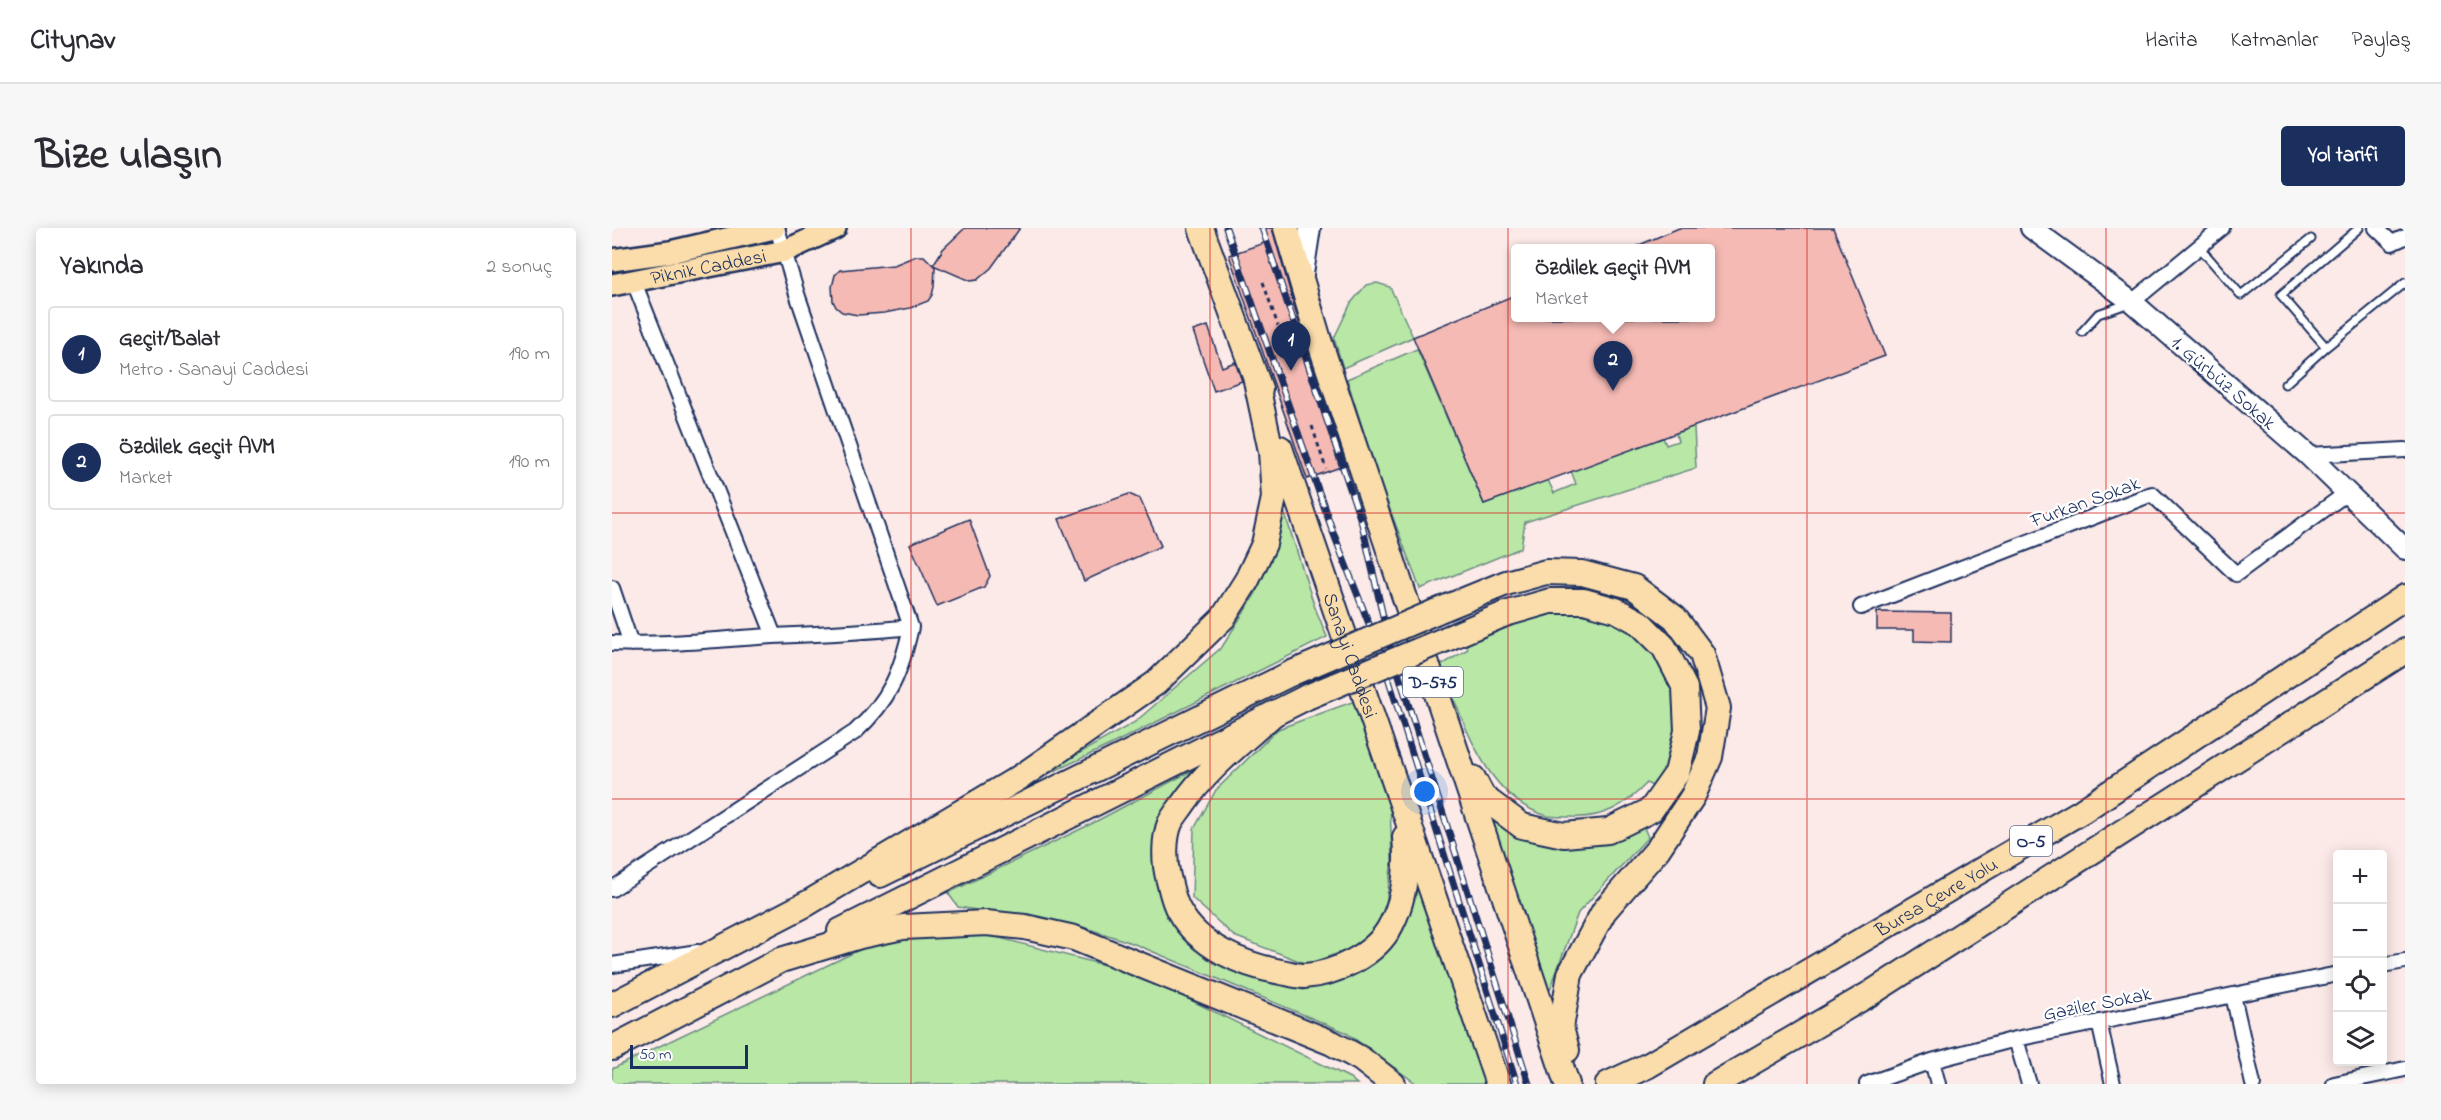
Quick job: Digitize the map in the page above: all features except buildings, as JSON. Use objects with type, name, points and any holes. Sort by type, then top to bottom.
[{"type":"highway","name":"Sanayi Caddesi","points":[[1201,228],[1255,376],[1498,1084]]},
{"type":"highway","name":"D-575","points":[[1286,228],[1319,340],[1567,1084]]},
{"type":"highway","points":[[612,1005],[808,903],[1022,776],[1156,683],[1223,618],[1247,580],[1264,544],[1274,498],[1271,451],[1255,376]]},
{"type":"highway","points":[[722,947],[915,859],[1292,673],[1506,583],[1546,572],[1582,573],[1634,587],[1675,618],[1702,654],[1718,708],[1710,757],[1693,796],[1658,849],[1604,911],[1570,974],[1561,1028],[1575,1084]]},
{"type":"highway","name":"Bursa Çevre Yolu","points":[[1608,1084],[1649,1065],[2082,811],[2403,598]]},
{"type":"highway","points":[[612,1048],[781,960],[1307,697],[1505,614],[1551,602],[1584,602],[1616,610],[1640,623],[1664,646],[1685,688],[1687,731],[1677,773],[1651,810],[1608,831],[1564,835],[1522,826],[1483,797],[1447,723]]},
{"type":"highway","name":"O-5","points":[[1715,1084],[1871,993],[2405,651]]},
{"type":"highway","points":[[1272,715],[1198,782],[1170,823],[1166,846],[1166,869],[1179,912],[1199,935],[1225,954],[1263,969],[1302,976],[1329,970],[1355,960],[1375,945],[1390,927],[1402,897],[1408,865],[1403,805]]},
{"type":"highway","points":[[781,960],[860,936],[903,927],[975,923],[1025,927],[1074,938],[1332,1043],[1361,1059],[1393,1084]]},
{"type":"main road","name":"Piknik Caddesi","points":[[612,260],[670,252],[776,228]]},
{"type":"main road","name":"Piknik Caddesi","points":[[612,285],[785,251],[835,228]]},
{"type":"main road","points":[[1302,280],[1310,228]]},
{"type":"main road","name":"1. Gürbüz Sokak","points":[[2031,228],[2132,302],[2308,455],[2405,549]]},
{"type":"street","points":[[612,889],[855,732],[879,707],[897,679],[904,659],[911,627],[776,228]]},
{"type":"street","points":[[2132,302],[2222,228]]},
{"type":"street","points":[[2376,228],[2392,243],[2405,237]]},
{"type":"street","points":[[634,282],[774,636]]},
{"type":"street","points":[[2308,455],[2405,450]]},
{"type":"street","name":"Furkan Sokak","points":[[1861,608],[2152,494],[2236,574],[2348,492]]},
{"type":"street","points":[[612,588],[631,644]]},
{"type":"street","points":[[612,643],[665,644],[840,634],[911,627]]},
{"type":"street","points":[[612,965],[722,947]]},
{"type":"street","points":[[2387,964],[2405,961]]},
{"type":"street","name":"Gaziler Sokak","points":[[1867,1084],[1932,1061],[2016,1039],[2333,975]]},
{"type":"street","points":[[2233,995],[2253,1084]]},
{"type":"street","points":[[2099,1022],[2113,1084]]},
{"type":"street","points":[[2016,1039],[2029,1084]]},
{"type":"street","points":[[1932,1061],[1938,1084]]},
{"type":"street","points":[[2334,1084],[2405,1070]]},
{"type":"lane","points":[[2326,347],[2281,295],[2358,228]]},
{"type":"lane","points":[[2199,247],[2241,295],[2310,239]]},
{"type":"lane","points":[[2285,384],[2326,347],[2405,284]]},
{"type":"lane","points":[[2082,332],[2098,314],[2132,302]]},
{"type":"path","points":[[1263,282],[1278,326]]},
{"type":"path","points":[[1312,426],[1326,469]]},
{"type":"green space","points":[[1377,283],[1390,287],[1413,337],[1343,368],[1334,338],[1351,303],[1366,285]]},
{"type":"green space","points":[[1417,349],[1484,504],[1547,478],[1554,493],[1576,484],[1570,468],[1661,432],[1666,445],[1678,441],[1674,427],[1694,427],[1696,468],[1525,522],[1521,548],[1420,589],[1378,478],[1347,379]]},
{"type":"green space","points":[[1284,511],[1314,605],[1327,637],[1018,788],[1135,722],[1222,647],[1256,593]]},
{"type":"green space","points":[[1568,608],[1608,617],[1644,640],[1665,669],[1675,699],[1675,736],[1667,766],[1652,786],[1647,783],[1631,798],[1613,809],[1583,817],[1548,816],[1526,807],[1508,793],[1492,775],[1479,754],[1440,666],[1468,649],[1465,643],[1537,612]]},
{"type":"green space","points":[[1363,698],[1390,802],[1392,861],[1382,932],[1345,951],[1307,964],[1234,936],[1192,898],[1194,829],[1216,790],[1278,729]]},
{"type":"green space","points":[[1193,770],[1169,805],[1156,876],[1220,960],[1303,990],[1350,973],[1394,936],[1421,836],[1498,1084],[1417,1084],[1345,1032],[1132,943],[1083,927],[958,907],[948,893],[1091,824]]},
{"type":"green space","points":[[1488,811],[1515,831],[1642,823],[1648,837],[1578,913],[1548,995]]},
{"type":"green space","points":[[961,928],[1135,973],[1350,1078],[1357,1084],[612,1084],[612,1069],[888,936]]},
{"type":"railway","points":[[1226,228],[1333,532],[1380,652],[1517,1084]]},
{"type":"railway","points":[[1262,228],[1362,524],[1390,647],[1529,1084]]},
{"type":"place","name":"Geçit/Balat","points":[[1291,371]]},
{"type":"place","name":"Özdilek Geçit AVM","points":[[1613,391]]}]
